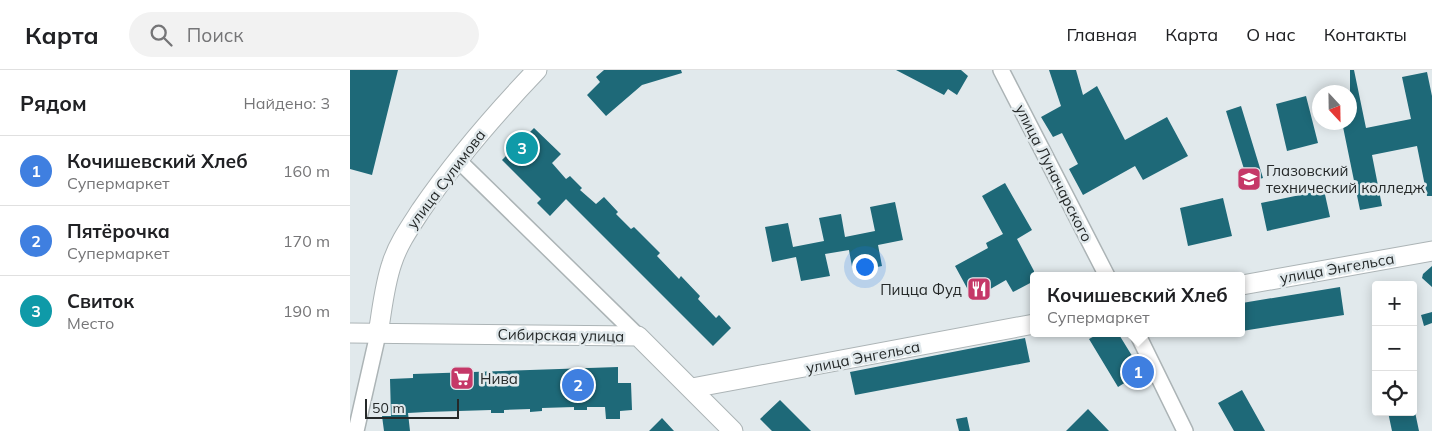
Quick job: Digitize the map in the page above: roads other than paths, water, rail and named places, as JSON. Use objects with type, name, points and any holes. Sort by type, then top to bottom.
[{"type":"main road","name":"улица Сулимова","points":[[378,334],[392,263],[403,238],[433,192],[458,160],[537,70]]},
{"type":"main road","name":"улица Энгельса","points":[[1245,284],[1432,251]]},
{"type":"main road","name":"улица Энгельса","points":[[692,388],[1030,325]]},
{"type":"main road","name":"Сибирская улица","points":[[350,334],[638,336],[733,431]]},
{"type":"street","name":"улица Луначарского","points":[[1000,70],[1105,272]]},
{"type":"street","points":[[458,160],[638,336]]},
{"type":"street","points":[[356,431],[378,334]]},
{"type":"street","points":[[1139,337],[1185,431]]},
{"type":"place","name":"Свиток","points":[[522,148]]},
{"type":"place","name":"Глазовский технический колледж","points":[[1249,179]]},
{"type":"place","name":"Пицца Фуд","points":[[979,289]]},
{"type":"place","name":"Кочишевский Хлеб","points":[[1138,372]]},
{"type":"place","name":"Нива","points":[[462,378]]},
{"type":"place","name":"Пятёрочка","points":[[578,385]]}]
